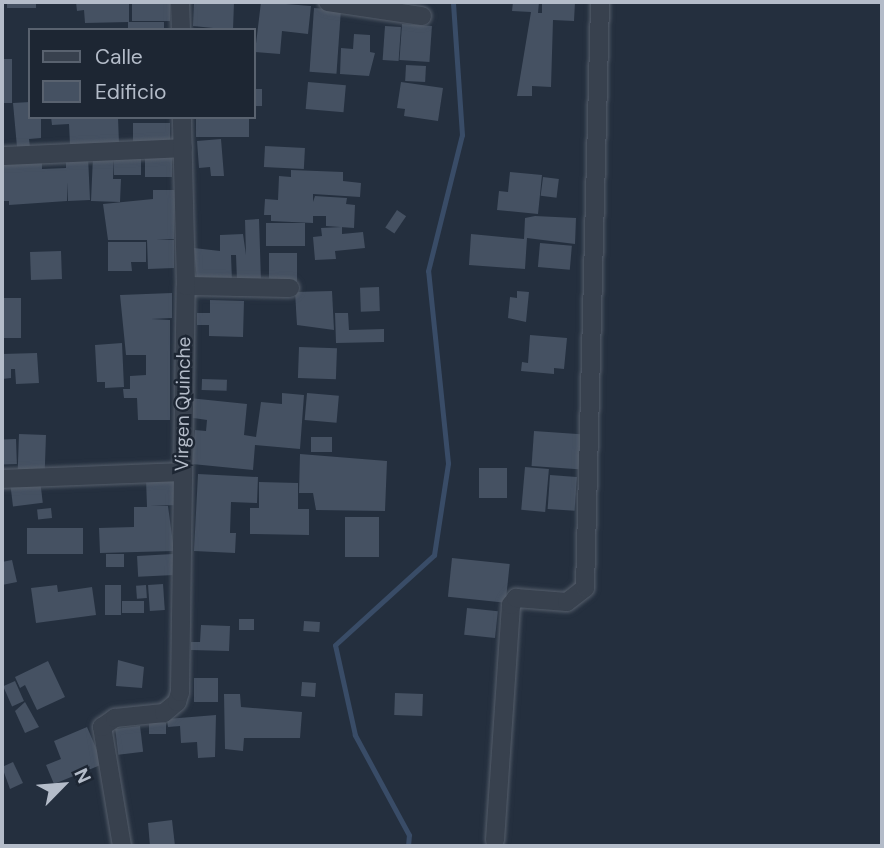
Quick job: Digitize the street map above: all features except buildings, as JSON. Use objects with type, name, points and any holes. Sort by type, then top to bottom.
[{"type":"street","points":[[180,2],[181,28]]},
{"type":"street","points":[[328,2],[422,16]]},
{"type":"street","points":[[495,840],[511,605],[516,598],[567,602],[585,588],[600,2]]},
{"type":"street","name":"Virgen Quinche","points":[[122,846],[102,727],[116,719],[164,713],[177,702],[180,692],[181,472],[186,286],[182,119]]},
{"type":"street","points":[[2,156],[183,148]]},
{"type":"street","points":[[186,286],[290,288]]},
{"type":"street","points":[[2,479],[181,472]]},
{"type":"waterway","points":[[408,846],[409,835],[355,735],[335,645],[434,555],[448,463],[428,271],[462,135],[453,2]]}]
